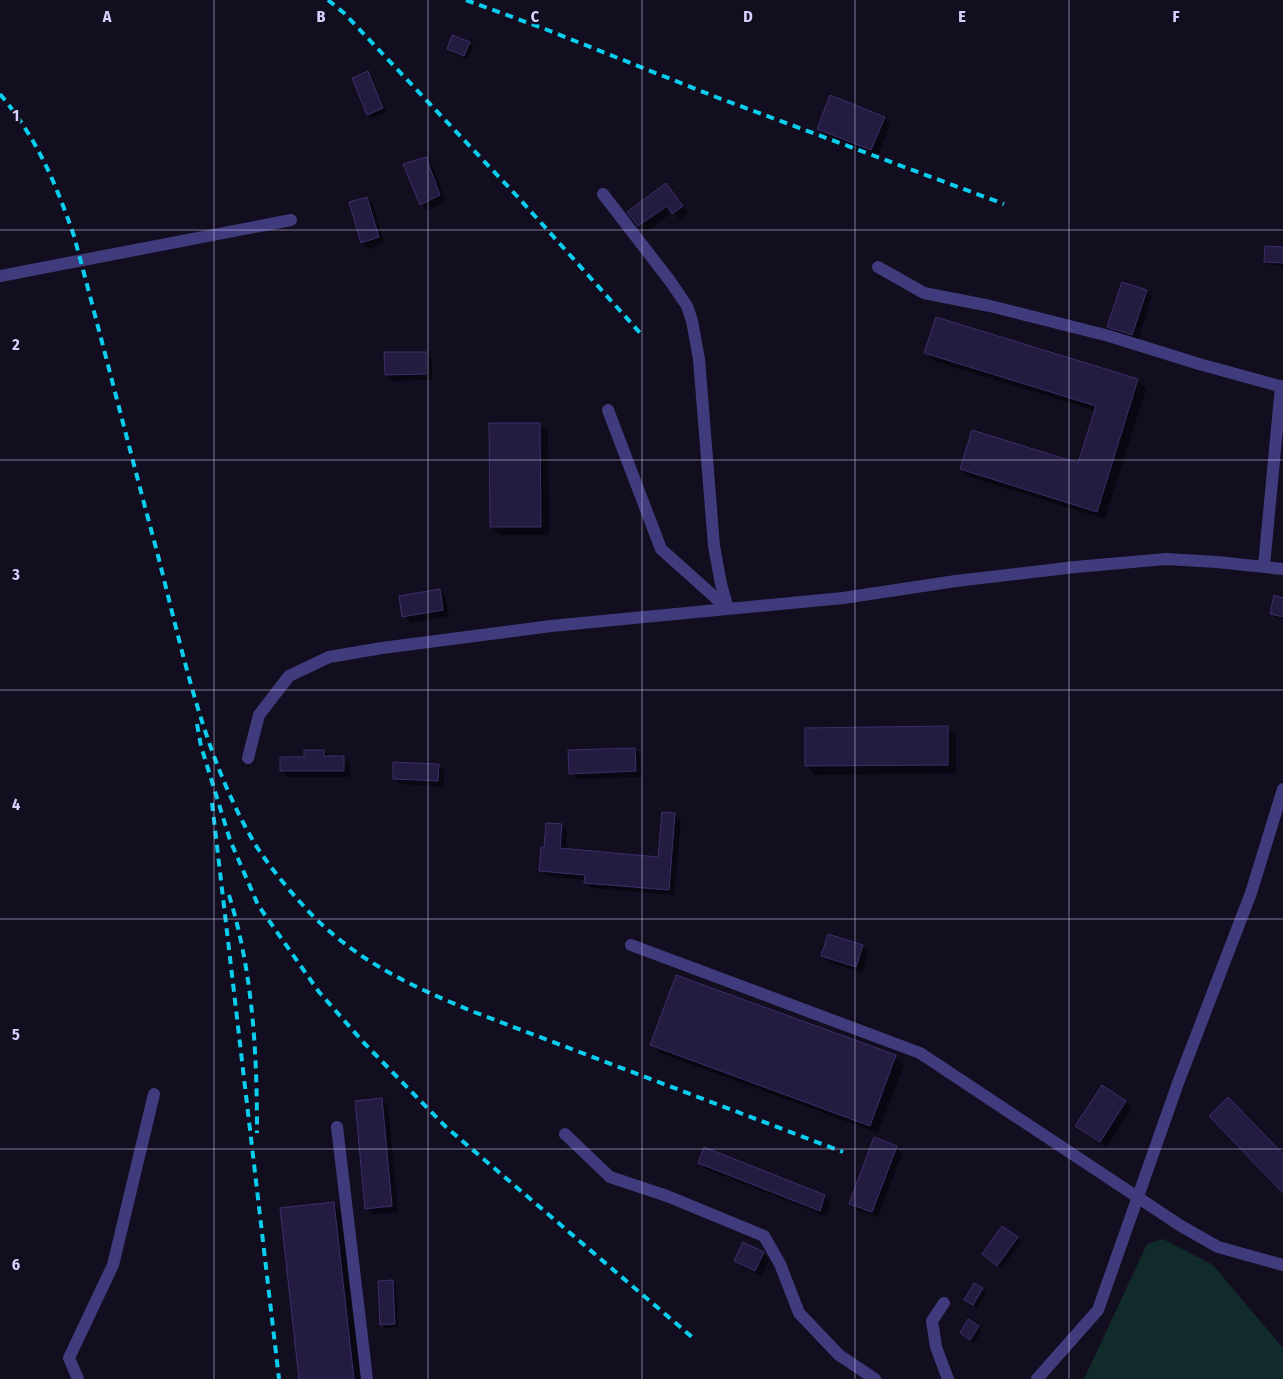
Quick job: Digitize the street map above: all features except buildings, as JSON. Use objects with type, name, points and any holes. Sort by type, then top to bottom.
[{"type":"street","points":[[603,194],[670,281],[687,306],[692,321],[699,359],[714,546],[728,609]]},
{"type":"street","points":[[0,276],[291,220]]},
{"type":"street","points":[[878,267],[924,293],[990,306],[1109,336],[1282,387],[1264,566]]},
{"type":"street","points":[[608,410],[661,549],[728,609]]},
{"type":"street","points":[[248,758],[259,714],[289,676],[329,657],[382,648],[551,626],[843,598],[956,581],[1075,567],[1166,559],[1283,569]]},
{"type":"street","points":[[1037,1379],[1098,1310],[1178,1083],[1251,893],[1283,789]]},
{"type":"street","points":[[631,945],[920,1053],[1181,1226],[1218,1247],[1283,1265]]},
{"type":"street","points":[[78,1379],[69,1358],[113,1266],[154,1094]]},
{"type":"street","points":[[337,1127],[367,1379]]},
{"type":"street","points":[[565,1134],[610,1177],[667,1196],[764,1236],[780,1264],[799,1313],[839,1355],[875,1379]]},
{"type":"street","points":[[944,1303],[932,1321],[936,1347],[948,1379]]},
{"type":"green space","points":[[1163,1239],[1213,1265],[1283,1348],[1283,1379],[1084,1379],[1147,1244]]},
{"type":"railway","points":[[328,0],[344,13],[516,195],[641,334]]},
{"type":"railway","points":[[466,0],[545,29],[716,97],[1004,204]]},
{"type":"railway","points":[[0,94],[24,127],[44,161],[74,236],[195,700],[221,774],[237,810],[255,844],[276,873],[308,911],[334,935],[371,962],[410,984],[474,1012],[843,1152]]},
{"type":"railway","points":[[197,724],[201,746],[230,840],[258,905],[319,992],[364,1043],[446,1127],[692,1337]]},
{"type":"railway","points":[[212,803],[279,1379]]},
{"type":"railway","points":[[229,895],[244,954],[252,1013],[257,1133]]}]
